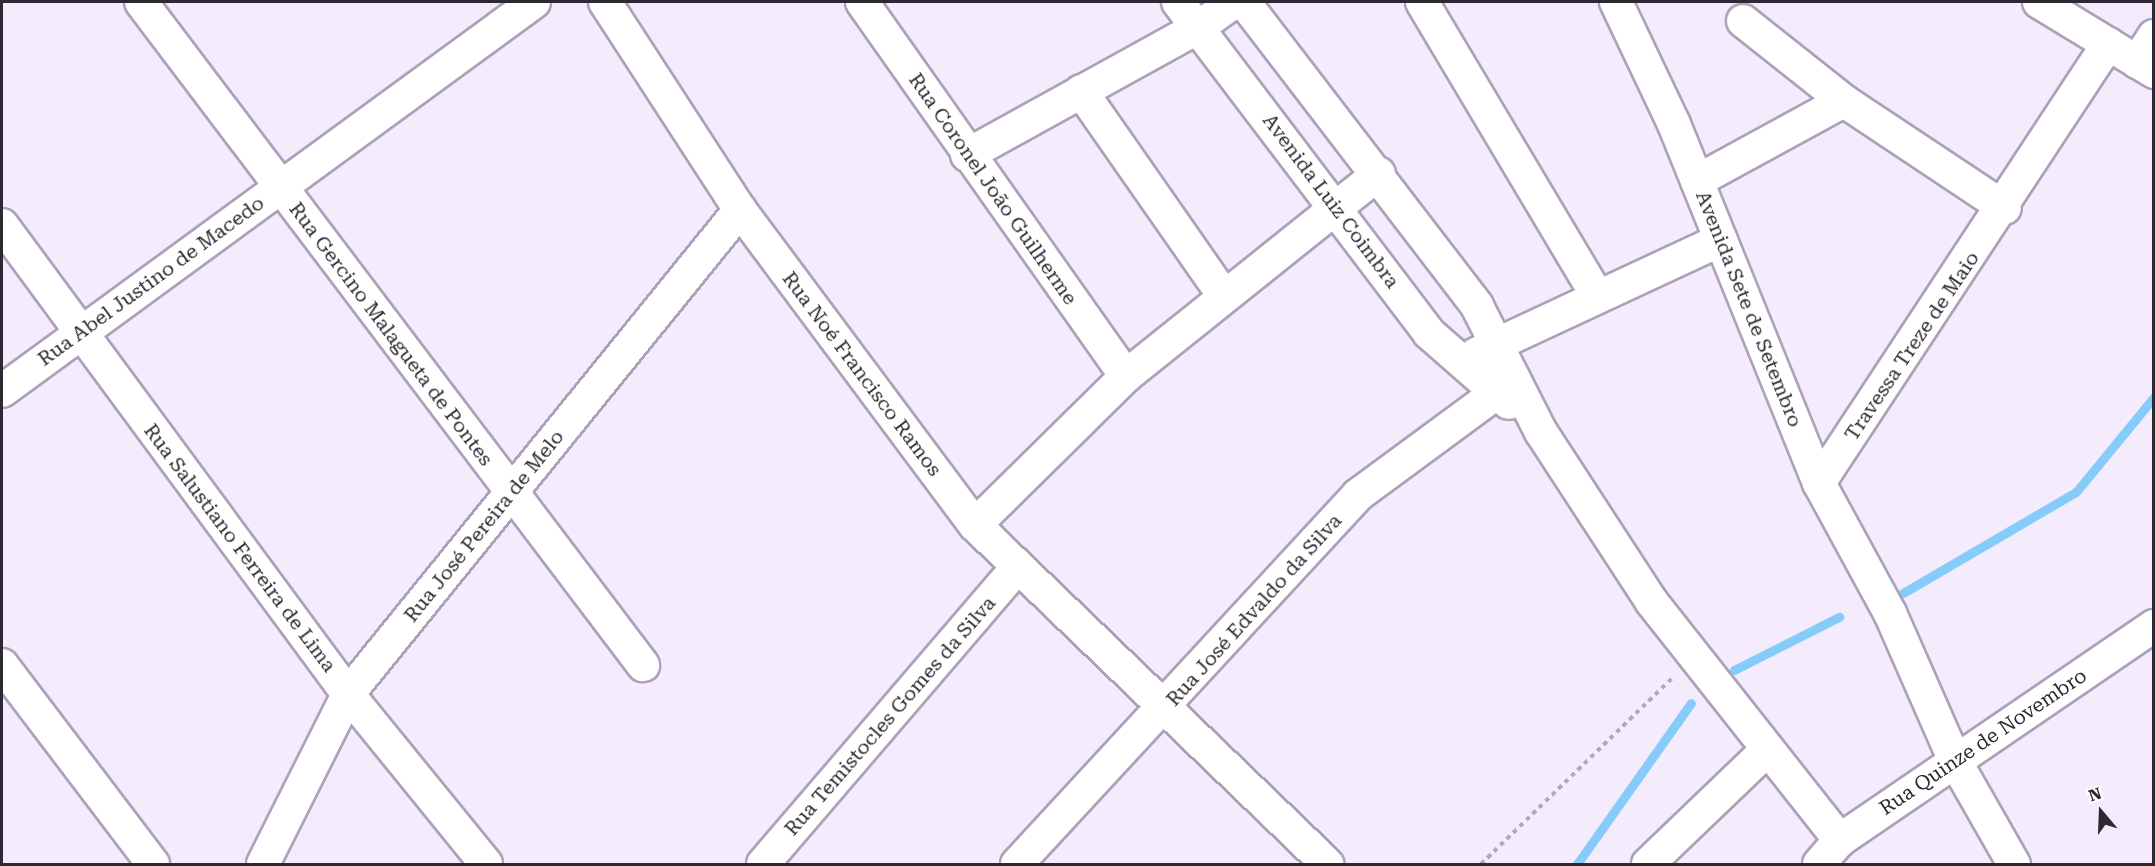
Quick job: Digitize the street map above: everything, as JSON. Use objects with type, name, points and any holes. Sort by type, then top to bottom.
[{"type":"street","name":"Rua Gercino Malagueta de Pontes","points":[[141,2],[279,188],[643,665]]},
{"type":"street","name":"Rua Abel Justino de Macedo","points":[[2,391],[534,2]]},
{"type":"street","name":"Rua Noé Francisco Ramos","points":[[605,2],[740,210],[975,525],[1017,568],[1327,864]]},
{"type":"street","name":"Rua Coronel João Guilherme","points":[[862,2],[967,155],[1125,376]]},
{"type":"street","name":"Avenida Luiz Coimbra","points":[[1178,2],[1337,208],[1429,333],[1462,362],[1504,385]]},
{"type":"street","points":[[967,155],[1198,27],[1234,2]]},
{"type":"street","points":[[1244,2],[1379,173],[1477,306],[1494,342],[1504,385],[1541,432],[1651,601],[1840,840]]},
{"type":"street","points":[[1422,2],[1596,296]]},
{"type":"street","name":"Avenida Sete de Setembro","points":[[1616,2],[1721,240],[1819,483],[1890,613],[1954,759],[2014,864]]},
{"type":"street","points":[[2039,2],[2108,44],[2148,57]]},
{"type":"street","points":[[1743,21],[1844,101],[2005,208]]},
{"type":"street","name":"Travessa Treze de Maio","points":[[1819,483],[2005,208],[2108,44]]},
{"type":"street","points":[[1081,91],[1224,296]]},
{"type":"street","points":[[1696,181],[1844,101]]},
{"type":"street","points":[[975,525],[1125,376],[1379,173]]},
{"type":"street","name":"Rua José Pereira de Melo","points":[[263,864],[348,694],[740,210]]},
{"type":"street","name":"Rua Salustiano Ferreira de Lima","points":[[2,225],[348,694],[486,864]]},
{"type":"street","points":[[1462,362],[1494,342],[1721,240]]},
{"type":"street","name":"Rua José Edvaldo da Silva","points":[[1017,864],[1166,708],[1358,495],[1504,385]]},
{"type":"street","name":"Rua Temistocles Gomes da Silva","points":[[763,864],[1017,568]]},
{"type":"street","name":"Rua Quinze de Novembro","points":[[1819,864],[1840,840],[1954,759],[2154,626]]},
{"type":"street","points":[[2,664],[153,864]]},
{"type":"street","points":[[1648,864],[1768,749]]},
{"type":"path","points":[[1481,864],[1695,656]]},
{"type":"waterway","points":[[1903,593],[2076,492],[2154,397]]},
{"type":"waterway","points":[[1734,670],[1839,617]]},
{"type":"waterway","points":[[1577,864],[1691,703]]}]
